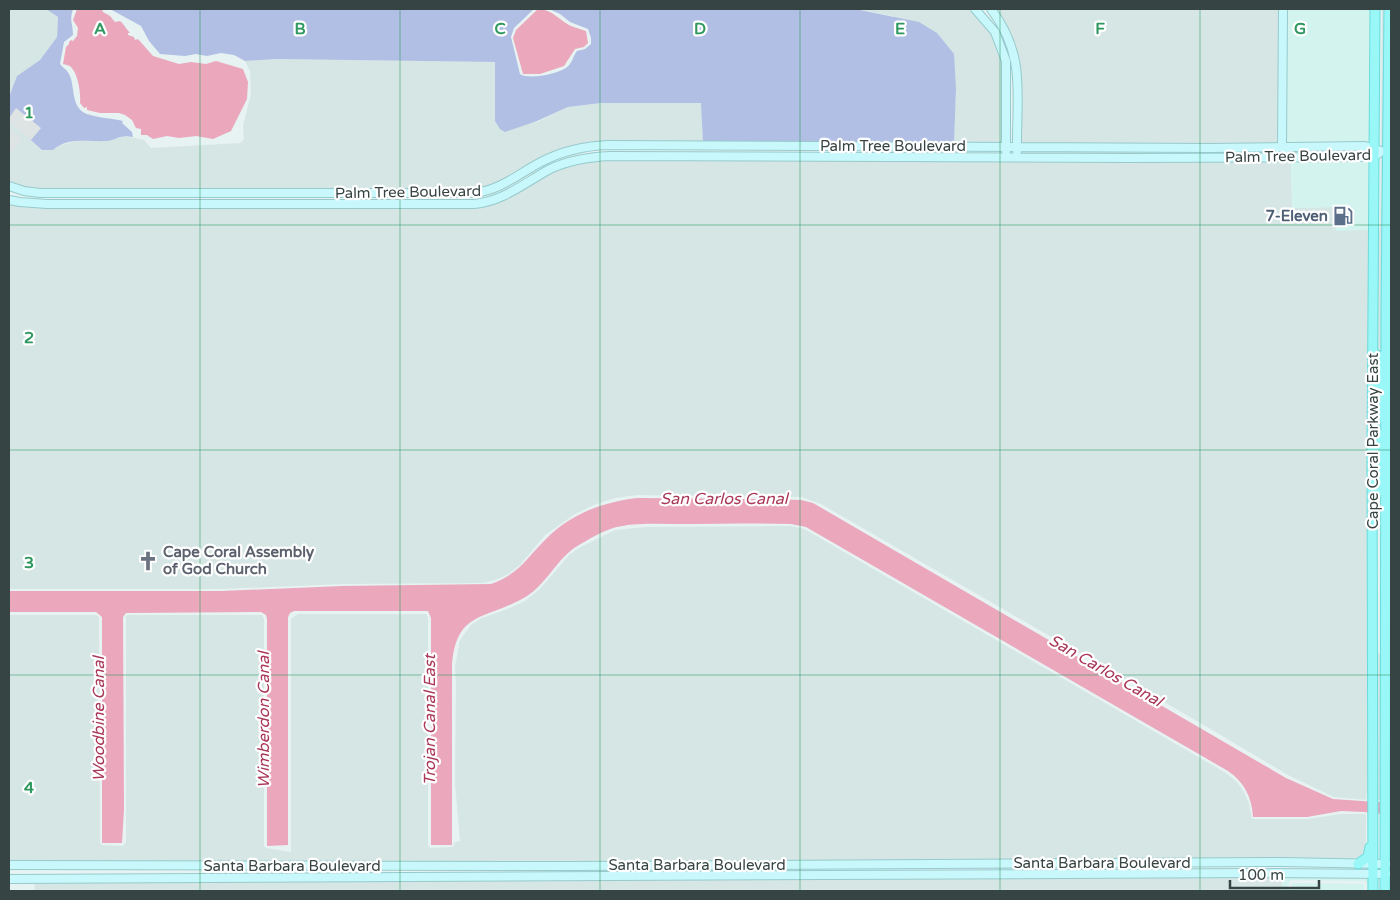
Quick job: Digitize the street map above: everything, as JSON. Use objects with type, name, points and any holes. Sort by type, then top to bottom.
[{"type":"main road","points":[[976,9],[995,32],[1006,61],[1006,158]]},
{"type":"main road","points":[[991,9],[1003,25],[1016,58],[1018,77],[1018,158]]},
{"type":"main road","points":[[1283,9],[1282,146],[1292,157]]},
{"type":"main road","name":"Cape Coral Parkway East","points":[[1371,816],[1374,766],[1372,423],[1375,9]]},
{"type":"main road","name":"Cape Coral Parkway East","points":[[1386,891],[1386,420],[1389,9]]},
{"type":"main road","name":"Palm Tree Boulevard","points":[[9,186],[24,191],[40,193],[474,194],[496,188],[545,160],[571,151],[602,145],[969,147],[1365,146],[1374,152],[1388,153]]},
{"type":"main road","points":[[655,145],[655,156]]},
{"type":"main road","points":[[736,146],[736,157]]},
{"type":"main road","points":[[811,157],[812,146]]},
{"type":"main road","points":[[887,157],[888,146]]},
{"type":"main road","points":[[969,147],[969,158]]},
{"type":"main road","points":[[571,151],[574,161]]},
{"type":"main road","name":"Palm Tree Boulevard","points":[[9,200],[47,204],[474,204],[505,197],[552,169],[574,161],[610,156],[969,158],[1365,157],[1374,152]]},
{"type":"main road","points":[[454,205],[455,194]]},
{"type":"main road","points":[[1373,353],[1379,356],[1380,411],[1382,417],[1386,420]]},
{"type":"main road","points":[[1372,423],[1378,434],[1379,485],[1382,491],[1386,492]]},
{"type":"main road","points":[[1372,530],[1378,546],[1379,588],[1386,595]]},
{"type":"main road","points":[[1373,597],[1378,612],[1379,647],[1380,651],[1386,654]]},
{"type":"main road","points":[[1358,864],[1366,860],[1369,855],[1371,816]]},
{"type":"main road","points":[[1371,816],[1374,864],[1373,891]]},
{"type":"main road","name":"Santa Barbara Boulevard","points":[[9,866],[556,866],[1274,862],[1386,864]]},
{"type":"main road","name":"Santa Barbara Boulevard","points":[[9,879],[1386,874]]},
{"type":"shaded area","points":[[9,9],[46,9],[58,17],[57,37],[40,60],[17,76],[9,97]]},
{"type":"shaded area","points":[[46,9],[73,9],[71,20],[73,35],[64,42],[60,64],[67,70],[70,76],[78,107],[87,114],[123,121],[122,123],[132,132],[133,137],[124,136],[106,141],[71,142],[65,143],[53,150],[42,150],[9,121],[9,97],[17,76],[40,60],[57,37],[58,17]]},
{"type":"shaded area","points":[[77,9],[102,9],[115,22],[120,21],[130,33],[128,35],[134,37],[135,40],[138,39],[153,56],[179,64],[191,62],[206,64],[216,61],[243,69],[248,82],[247,99],[231,131],[213,139],[196,136],[179,138],[167,136],[153,139],[147,135],[141,135],[141,129],[136,128],[132,120],[125,115],[119,113],[100,113],[87,110],[87,107],[84,108],[80,103],[76,74],[70,66],[63,64],[66,47],[77,36],[78,28],[73,20]]},
{"type":"shaded area","points":[[110,9],[534,9],[514,28],[511,37],[520,74],[524,76],[543,76],[566,68],[577,51],[585,49],[591,44],[588,29],[570,22],[560,14],[549,9],[855,9],[919,22],[937,33],[954,54],[956,89],[954,144],[703,142],[701,103],[601,103],[568,107],[537,121],[505,132],[500,129],[495,121],[495,62],[276,59],[245,61],[234,55],[221,53],[207,56],[196,54],[185,56],[160,54],[149,41],[141,26]]},
{"type":"shaded area","points":[[538,9],[548,11],[567,24],[586,31],[588,43],[584,47],[575,49],[564,66],[540,74],[523,74],[513,38],[516,30]]},
{"type":"shaded area","points":[[855,9],[972,10],[993,36],[1002,62],[1003,144],[954,144],[956,89],[893,16]]},
{"type":"shaded area","points":[[995,9],[1279,9],[1278,144],[1021,144],[1021,76],[1019,58],[1013,37]]},
{"type":"shaded area","points":[[1286,9],[1371,9],[1370,145],[1365,143],[1285,143]]},
{"type":"shaded area","points":[[1382,9],[1385,9],[1384,148],[1381,148]]},
{"type":"shaded area","points":[[276,59],[495,62],[495,121],[537,122],[568,107],[601,103],[702,103],[703,142],[595,143],[481,189],[33,189],[17,186],[9,182],[9,122],[42,150],[77,141],[105,141],[124,136],[144,140],[151,148],[240,143],[244,139],[243,126],[251,94],[250,71],[245,61]]},
{"type":"shaded area","points":[[16,108],[41,128],[31,140],[9,122],[9,118]]},
{"type":"shaded area","points":[[9,129],[22,139],[9,156]]},
{"type":"shaded area","points":[[1021,150],[1280,150],[1284,154],[1021,155]]},
{"type":"shaded area","points":[[1391,155],[1391,800],[1390,800],[1389,419]]},
{"type":"shaded area","points":[[1384,156],[1383,358],[1376,350],[1377,229],[1380,229],[1381,157]]},
{"type":"shaded area","points":[[610,159],[1291,161],[1292,208],[1336,207],[1370,230],[1368,423],[1370,766],[1366,800],[1334,797],[1288,775],[821,504],[801,497],[637,495],[615,498],[575,514],[545,535],[520,565],[508,574],[483,583],[342,584],[221,589],[9,589],[9,203],[47,207],[474,207],[493,204],[506,199],[565,166]]},
{"type":"shaded area","points":[[1370,159],[1370,230],[1336,231],[1335,207],[1292,208],[1291,161]]},
{"type":"shaded area","points":[[637,498],[801,500],[813,503],[1286,778],[1333,799],[1391,803],[1391,815],[1341,811],[1307,817],[1253,817],[1251,803],[1243,785],[1228,771],[806,527],[791,524],[647,524],[613,528],[579,545],[564,557],[545,580],[530,594],[508,606],[474,620],[459,636],[452,666],[452,845],[431,845],[431,618],[428,611],[294,611],[290,613],[288,617],[288,845],[267,846],[266,615],[261,612],[126,613],[123,617],[124,809],[122,843],[102,843],[102,617],[96,612],[9,612],[9,591],[221,591],[342,586],[491,584],[516,570],[557,529],[578,515],[613,502]]},
{"type":"shaded area","points":[[791,526],[804,529],[813,534],[1226,773],[1237,782],[1244,792],[1252,819],[1308,819],[1341,814],[1366,814],[1366,853],[1358,860],[493,863],[9,862],[9,615],[96,615],[99,617],[100,843],[102,845],[122,846],[126,841],[126,616],[262,615],[264,619],[264,846],[266,848],[291,852],[291,619],[298,614],[426,614],[428,618],[428,845],[430,848],[453,847],[455,842],[460,841],[455,783],[455,667],[460,640],[471,625],[482,618],[525,601],[540,589],[570,554],[615,530],[647,527]]},
{"type":"shaded area","points":[[1376,651],[1383,657],[1383,800],[1377,800]]},
{"type":"shaded area","points":[[1282,877],[1282,891],[35,891],[34,882]]},
{"type":"shaded area","points":[[1282,877],[1370,877],[1370,891],[1366,891],[1367,883],[1364,881],[1292,880],[1289,882],[1288,891],[1282,891]]},
{"type":"shaded area","points":[[1292,883],[1364,884],[1364,891],[1291,891]]},
{"type":"place","name":"7-Eleven","points":[[1343,216]]},
{"type":"place","name":"Cape Coral Assembly of God Church","points":[[148,561]]},
{"type":"water label","name":"San Carlos Canal","points":[[724,498]]},
{"type":"water label","name":"San Carlos Canal","points":[[1106,670]]},
{"type":"water label","name":"Woodbine Canal","points":[[98,719]]},
{"type":"water label","name":"Wimberdon Canal","points":[[263,720]]},
{"type":"water label","name":"Trojan Canal East","points":[[429,720]]}]
